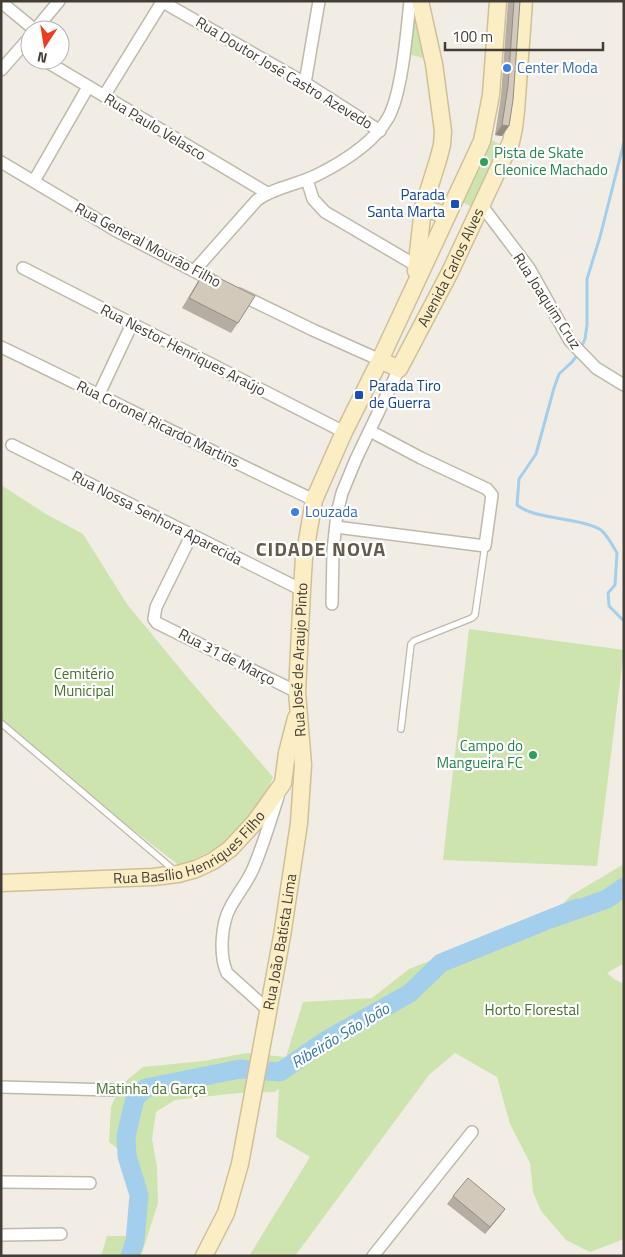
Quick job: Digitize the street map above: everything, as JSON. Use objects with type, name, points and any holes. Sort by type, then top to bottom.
[{"type":"main road","points":[[415,282],[423,208],[442,145],[443,131],[434,64],[420,1]]},
{"type":"main road","name":"Avenida Carlos Alves","points":[[380,360],[482,142],[488,117],[498,1]]},
{"type":"main road","name":"Avenida Carlos Alves","points":[[400,369],[482,206],[510,142],[514,128],[524,1]]},
{"type":"main road","points":[[423,208],[443,222]]},
{"type":"main road","points":[[380,360],[400,369]]},
{"type":"main road","name":"Rua José de Araujo Pinto","points":[[303,765],[297,692],[304,558],[314,500],[344,432],[380,360]]},
{"type":"main road","name":"Rua Basílio Henriques Filho","points":[[1,883],[115,879],[178,874],[214,861],[230,849],[269,804],[283,783],[292,730],[298,711]]},
{"type":"main road","name":"Rua João Batista Lima","points":[[204,1256],[223,1220],[234,1190],[282,936],[298,832],[303,765]]},
{"type":"street","points":[[44,20],[60,1]]},
{"type":"street","points":[[305,83],[319,1]]},
{"type":"street","points":[[194,271],[257,200],[267,193],[307,180],[333,167],[363,146],[380,130],[390,116],[399,86],[410,1]]},
{"type":"street","points":[[1,2],[24,20]]},
{"type":"street","points":[[104,96],[162,2]]},
{"type":"street","name":"Rua Doutor José Castro Azevedo","points":[[162,2],[305,83],[380,130]]},
{"type":"street","points":[[1,70],[20,54]]},
{"type":"street","name":"Rua Paulo Velasco","points":[[60,70],[267,193]]},
{"type":"street","points":[[34,182],[88,87]]},
{"type":"street","name":"Rua General Mourão Filho","points":[[1,162],[115,230],[313,330],[380,360]]},
{"type":"street","points":[[307,180],[313,199],[325,212],[417,266]]},
{"type":"street","name":"Rua Joaquim Cruz","points":[[482,206],[529,268],[570,341],[596,368],[624,385]]},
{"type":"street","name":"Rua Nestor Henriques Araújo","points":[[23,268],[344,432]]},
{"type":"street","points":[[98,394],[132,324]]},
{"type":"street","name":"Rua Coronel Ricardo Martins","points":[[1,347],[314,500]]},
{"type":"street","name":"Rua José de Araujo Pinto","points":[[332,604],[336,527],[342,493],[400,369]]},
{"type":"street","points":[[336,527],[485,546],[492,495],[487,489],[421,458],[370,431]]},
{"type":"street","name":"Rua Nossa Senhora Aparecida","points":[[12,445],[302,590]]},
{"type":"street","name":"Rua 31 de Março","points":[[191,536],[156,607],[154,619],[157,623],[297,692]]},
{"type":"street","points":[[268,1010],[227,973],[224,966],[223,939],[226,916],[254,867],[283,783]]},
{"type":"street","points":[[1,1086],[112,1090]]},
{"type":"street","points":[[373,1256],[472,1132]]},
{"type":"street","points":[[1,1182],[90,1183]]},
{"type":"street","points":[[1,1235],[61,1234]]},
{"type":"lane","points":[[401,729],[411,644],[414,641],[472,618],[477,610],[485,546]]},
{"type":"lane","points":[[1,723],[178,874]]},
{"type":"green space","points":[[414,9],[427,59],[408,54]]},
{"type":"green space","name":"Pista de Skate Cleonice Machado","points":[[485,137],[500,144],[488,180],[474,208],[458,200]]},
{"type":"green space","name":"Cemitério Municipal","points":[[1,485],[46,514],[83,534],[127,604],[273,777],[262,803],[226,844],[180,866],[94,800],[1,721]]},
{"type":"green space","name":"Campo do Mangueira FC","points":[[469,629],[624,650],[597,866],[443,860]]},
{"type":"green space","name":"Horto Florestal","points":[[624,864],[624,963],[607,973],[624,984],[624,1239],[590,1252],[566,1240],[541,1211],[533,1192],[530,1163],[510,1124],[497,1077],[455,1053],[429,1075],[295,1256],[249,1256],[310,1157],[276,1137],[279,1089],[274,1092],[239,1093],[175,1100],[156,1112],[152,1139],[157,1167],[158,1203],[141,1256],[101,1256],[107,1236],[130,1236],[139,1195],[127,1156],[109,1142],[111,1107],[120,1086],[143,1067],[203,1061],[247,1053],[286,1057],[303,1002],[372,998],[409,969],[558,910],[570,896]]},
{"type":"building","points":[[514,1],[520,1],[513,100],[509,126],[502,125],[508,86]]},
{"type":"building","points":[[205,271],[255,296],[238,323],[189,298]]},
{"type":"building","points":[[468,1178],[505,1209],[490,1227],[453,1196]]},
{"type":"waterway","points":[[581,348],[585,339],[587,325],[587,279],[600,237],[624,142]]},
{"type":"waterway","points":[[578,354],[559,374],[536,454],[519,479],[517,505],[535,513],[592,526],[603,532],[617,553],[615,585],[608,593],[609,606],[624,621]]},
{"type":"waterway","name":"Ribeirão São João","points":[[130,1256],[135,1241],[139,1195],[127,1156],[126,1136],[135,1098],[146,1088],[240,1069],[280,1072],[325,1041],[410,993],[441,963],[577,908],[553,918],[607,899],[624,887]]},
{"type":"place","name":"Center Moda","points":[[507,68]]},
{"type":"place","name":"Pista de Skate Cleonice Machado","points":[[484,162]]},
{"type":"place","name":"Parada Santa Marta","points":[[455,204]]},
{"type":"place","name":"Parada Tiro de Guerra","points":[[359,395]]},
{"type":"place","name":"Louzada","points":[[295,512]]},
{"type":"place","name":"Campo do Mangueira FC","points":[[533,755]]},
{"type":"district","name":"CIDADE NOVA","points":[[321,549]]},
{"type":"park label","name":"Matinha da Garça","points":[[151,1089]]}]
